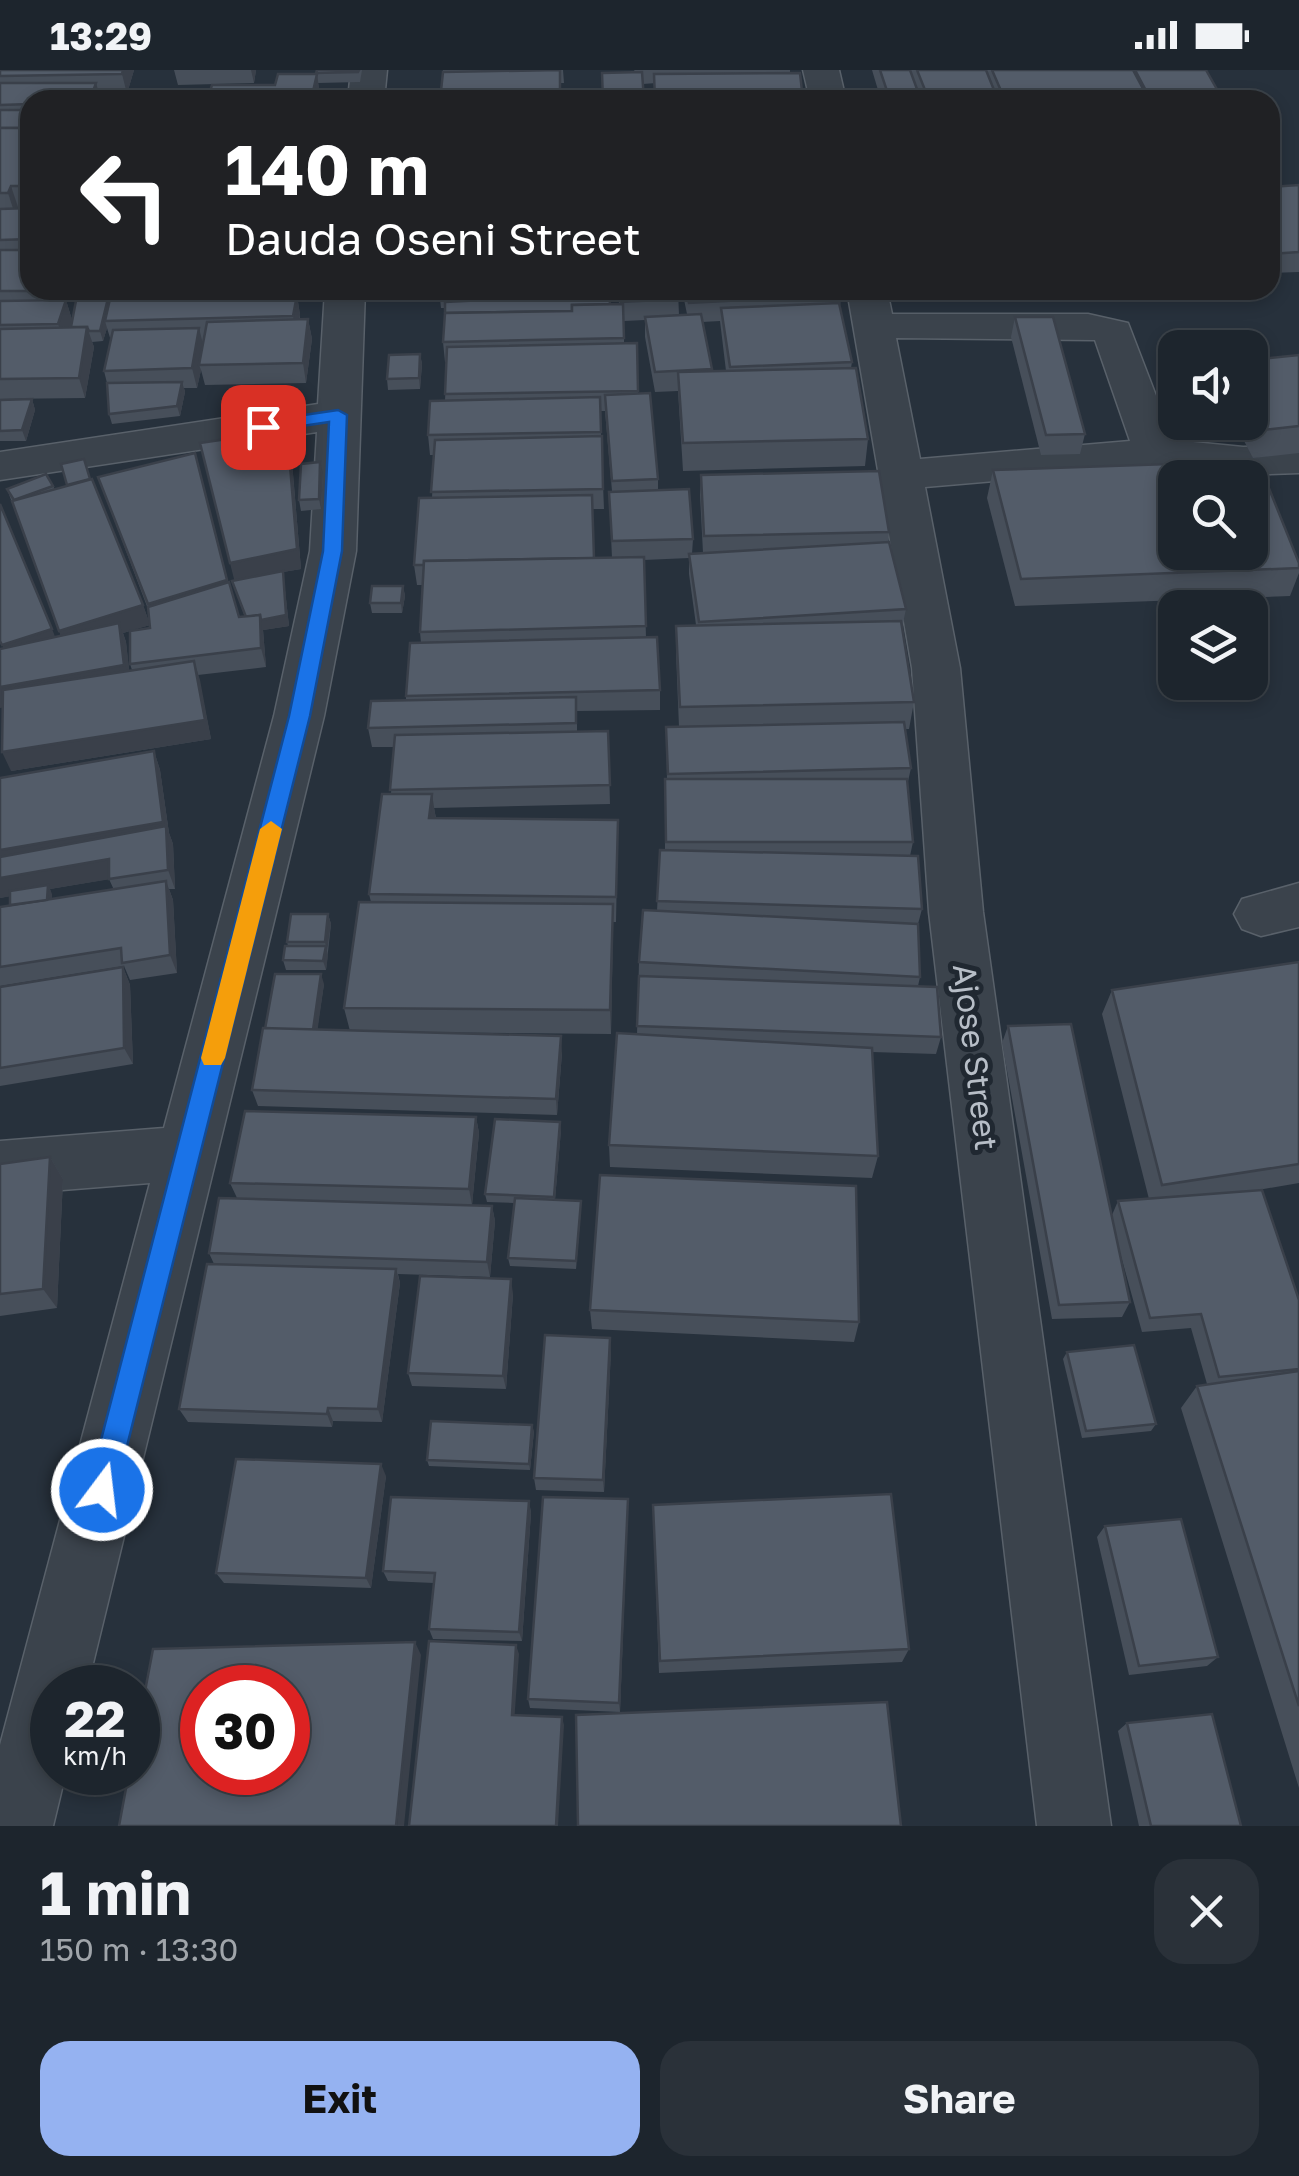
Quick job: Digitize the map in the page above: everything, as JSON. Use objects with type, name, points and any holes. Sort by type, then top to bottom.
[{"type":"street","points":[[16,1826],[300,716],[332,551],[344,300]]},
{"type":"street","points":[[871,308],[1088,326],[1113,332],[1156,453]]},
{"type":"street","name":"Ajose Street","points":[[871,308],[936,668],[956,912],[1074,1826]]},
{"type":"street","points":[[1129,384],[1158,380]]},
{"type":"street","points":[[0,466],[338,415]]},
{"type":"street","points":[[900,475],[1156,453],[1244,462],[1299,459]]},
{"type":"street","points":[[0,1168],[188,1154]]},
{"type":"building","points":[[0,70],[123,70],[122,74],[0,76]]},
{"type":"building","points":[[317,70],[359,70],[316,73]]},
{"type":"building","points":[[560,70],[560,90],[441,90],[443,72]]},
{"type":"building","points":[[880,70],[910,70],[917,90],[887,90]]},
{"type":"building","points":[[917,70],[986,70],[994,90],[925,90]]},
{"type":"building","points":[[992,70],[1133,70],[1144,90],[1001,90]]},
{"type":"building","points":[[1135,70],[1206,70],[1217,90],[1146,90]]},
{"type":"building","points":[[642,72],[643,90],[603,90],[602,73]]},
{"type":"building","points":[[800,73],[802,90],[655,90],[654,74]]},
{"type":"building","points":[[278,74],[317,74],[313,90],[210,90],[212,85],[275,85]]},
{"type":"building","points":[[0,83],[96,83],[94,90],[20,90],[20,104],[0,105]]},
{"type":"building","points":[[0,110],[20,110],[20,128],[0,128]]},
{"type":"building","points":[[0,128],[20,128],[20,186],[0,193]]},
{"type":"building","points":[[1299,185],[1299,252],[1280,253],[1280,186]]},
{"type":"building","points":[[20,208],[20,239],[0,240],[0,209]]},
{"type":"building","points":[[0,250],[20,250],[20,291],[0,291]]},
{"type":"building","points":[[66,300],[58,324],[0,325],[0,301]]},
{"type":"building","points":[[76,300],[108,300],[100,331],[71,327]]},
{"type":"building","points":[[110,300],[296,300],[293,316],[105,321]]},
{"type":"building","points":[[610,300],[610,304],[572,305],[572,311],[445,313],[445,302]]},
{"type":"building","points":[[688,300],[746,300],[689,303]]},
{"type":"building","points":[[839,303],[852,362],[730,367],[721,308]]},
{"type":"building","points":[[623,304],[624,338],[443,342],[445,313],[572,311],[572,305]]},
{"type":"building","points":[[701,314],[712,369],[655,372],[645,317]]},
{"type":"building","points":[[1015,317],[1053,317],[1085,434],[1046,435]]},
{"type":"building","points":[[308,319],[303,363],[199,365],[207,322]]},
{"type":"building","points":[[87,327],[79,378],[0,379],[0,329]]},
{"type":"building","points":[[199,328],[192,368],[104,371],[113,330]]},
{"type":"building","points":[[637,343],[638,391],[445,394],[447,347]]},
{"type":"building","points":[[420,354],[419,378],[387,379],[389,355]]},
{"type":"building","points":[[1299,355],[1299,426],[1268,429],[1268,358]]},
{"type":"building","points":[[856,368],[868,439],[683,443],[678,372]]},
{"type":"building","points":[[182,382],[177,406],[109,414],[107,383]]},
{"type":"building","points":[[650,393],[658,479],[612,481],[605,395]]},
{"type":"building","points":[[600,397],[601,432],[428,435],[430,401]]},
{"type":"building","points":[[32,399],[22,430],[0,431],[0,400]]},
{"type":"building","points":[[287,430],[297,549],[230,563],[200,443]]},
{"type":"building","points":[[602,436],[603,489],[431,492],[435,440]]},
{"type":"building","points":[[195,453],[227,580],[148,604],[98,477]]},
{"type":"building","points":[[84,459],[90,479],[67,485],[61,464]]},
{"type":"building","points":[[320,462],[319,499],[299,500],[301,464]]},
{"type":"building","points":[[1158,464],[1158,570],[1248,570],[1021,579],[993,470]]},
{"type":"building","points":[[879,471],[889,532],[704,536],[701,475]]},
{"type":"building","points":[[46,474],[53,486],[14,500],[7,489]]},
{"type":"building","points":[[92,479],[143,605],[59,631],[12,501]]},
{"type":"building","points":[[1268,486],[1299,563],[1299,568],[1268,569]]},
{"type":"building","points":[[689,489],[693,539],[612,541],[609,492]]},
{"type":"building","points":[[592,495],[594,558],[424,561],[424,565],[414,565],[419,498]]},
{"type":"building","points":[[0,504],[52,629],[2,645],[0,641]]},
{"type":"building","points":[[889,542],[906,609],[699,622],[689,554]]},
{"type":"building","points":[[644,557],[646,626],[420,632],[424,561]]},
{"type":"building","points":[[283,571],[286,615],[261,620],[260,615],[246,617],[232,581]]},
{"type":"building","points":[[229,582],[239,617],[260,615],[261,648],[130,664],[130,631],[150,628],[148,607]]},
{"type":"building","points":[[372,586],[403,586],[401,603],[370,603]]},
{"type":"building","points":[[901,621],[914,702],[680,707],[676,626]]},
{"type":"building","points":[[119,623],[124,665],[0,687],[0,649]]},
{"type":"building","points":[[657,637],[660,690],[406,696],[410,643]]},
{"type":"building","points":[[194,661],[205,720],[2,752],[3,690]]},
{"type":"building","points":[[576,697],[576,723],[368,728],[371,701]]},
{"type":"building","points":[[904,722],[911,768],[668,774],[666,727]]},
{"type":"building","points":[[608,731],[610,785],[390,790],[395,735]]},
{"type":"building","points":[[154,751],[163,822],[0,850],[0,778]]},
{"type":"building","points":[[665,779],[907,779],[913,842],[666,842]]},
{"type":"building","points":[[382,794],[432,794],[429,818],[618,820],[616,897],[369,894]]},
{"type":"building","points":[[166,826],[168,870],[109,879],[109,859],[0,878],[0,857]]},
{"type":"building","points":[[660,850],[918,856],[922,909],[657,901]]},
{"type":"building","points":[[166,881],[170,955],[122,963],[121,948],[0,967],[0,907]]},
{"type":"building","points":[[48,885],[47,900],[10,905],[10,891]]},
{"type":"building","points":[[359,902],[613,904],[610,1010],[344,1008]]},
{"type":"building","points":[[643,910],[918,924],[920,977],[639,962]]},
{"type":"building","points":[[291,914],[328,914],[325,942],[287,942]]},
{"type":"building","points":[[285,946],[326,946],[323,961],[283,960]]},
{"type":"building","points":[[1299,962],[1299,1164],[1162,1185],[1112,990]]},
{"type":"building","points":[[123,967],[124,1048],[0,1068],[0,987]]},
{"type":"building","points":[[275,974],[321,974],[313,1030],[265,1029]]},
{"type":"building","points":[[639,976],[937,987],[941,1037],[637,1026]]},
{"type":"building","points":[[1071,1024],[1130,1302],[1059,1305],[1008,1026]]},
{"type":"building","points":[[263,1028],[561,1036],[556,1099],[252,1090]]},
{"type":"building","points":[[617,1033],[872,1048],[878,1156],[609,1145]]},
{"type":"building","points":[[245,1111],[476,1117],[469,1189],[230,1183]]},
{"type":"building","points":[[495,1119],[560,1122],[554,1197],[485,1194]]},
{"type":"building","points":[[50,1157],[43,1289],[0,1294],[0,1164]]},
{"type":"building","points":[[600,1175],[856,1186],[859,1322],[590,1310]]},
{"type":"building","points":[[1262,1190],[1299,1300],[1299,1369],[1219,1377],[1201,1314],[1150,1318],[1118,1201]]},
{"type":"building","points":[[219,1198],[492,1206],[487,1262],[209,1253]]},
{"type":"building","points":[[515,1198],[581,1201],[576,1261],[508,1258]]},
{"type":"building","points":[[207,1264],[396,1269],[378,1409],[328,1408],[327,1414],[179,1409]]},
{"type":"building","points":[[420,1276],[511,1279],[503,1376],[408,1373]]},
{"type":"building","points":[[545,1335],[610,1338],[603,1480],[534,1478]]},
{"type":"building","points":[[1134,1345],[1156,1424],[1086,1431],[1067,1352]]},
{"type":"building","points":[[1299,1371],[1299,1706],[1197,1386]]},
{"type":"building","points":[[431,1421],[532,1425],[529,1464],[427,1460]]},
{"type":"building","points":[[236,1459],[381,1464],[366,1578],[216,1573]]},
{"type":"building","points":[[891,1494],[909,1649],[660,1661],[653,1505]]},
{"type":"building","points":[[391,1497],[529,1501],[519,1632],[429,1629],[435,1573],[383,1571]]},
{"type":"building","points":[[543,1497],[628,1499],[619,1703],[528,1699]]},
{"type":"building","points":[[1181,1519],[1218,1657],[1139,1666],[1105,1526]]},
{"type":"building","points":[[429,1641],[516,1645],[512,1715],[562,1717],[556,1826],[409,1826]]},
{"type":"building","points":[[415,1642],[396,1826],[119,1826],[125,1795],[160,1795],[160,1665],[150,1665],[153,1649]]},
{"type":"building","points":[[887,1702],[901,1826],[578,1826],[576,1715]]},
{"type":"building","points":[[1212,1714],[1241,1826],[1151,1826],[1127,1723]]},
{"type":"slow traffic","points":[[213,1058],[271,829]]},
{"type":"route","points":[[102,1490],[300,716],[332,551],[338,415],[263,427]]}]
